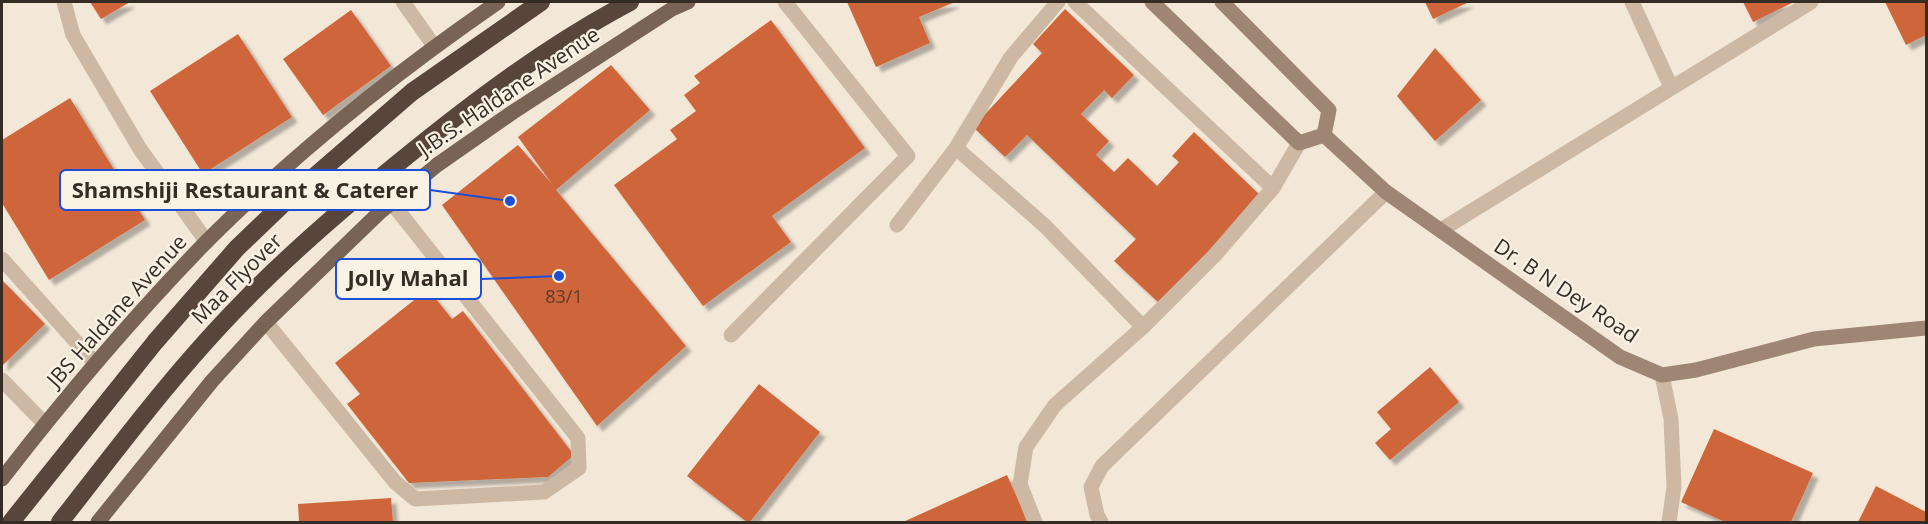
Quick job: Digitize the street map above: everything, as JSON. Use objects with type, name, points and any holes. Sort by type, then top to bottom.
[{"type":"highway","name":"Maa Flyover","points":[[10,522],[191,298],[237,248],[285,202],[412,92],[541,2]]},
{"type":"highway","name":"Maa Flyover","points":[[60,522],[178,374],[241,303],[309,239],[452,119],[530,63],[630,2]]},
{"type":"main road","name":"JBS Haldane Avenue","points":[[2,478],[95,363],[207,242],[277,174],[434,46],[498,2]]},
{"type":"main road","name":"J.B.S. Haldane Avenue","points":[[98,522],[212,381],[266,322],[392,203],[438,165],[513,112],[672,9],[688,2]]},
{"type":"main road","points":[[1152,2],[1299,143],[1324,135],[1329,110],[1222,2]]},
{"type":"main road","name":"Dr. B N Dey Road","points":[[1324,135],[1386,192],[1620,357],[1662,375]]},
{"type":"main road","points":[[1662,375],[1696,370],[1814,339],[1926,328]]},
{"type":"street","points":[[64,2],[73,35],[140,148],[207,242]]},
{"type":"street","points":[[403,2],[434,46]]},
{"type":"street","points":[[731,335],[908,156],[784,2]]},
{"type":"street","points":[[897,225],[956,148],[1011,57],[1058,2]]},
{"type":"street","points":[[1075,2],[1273,188]]},
{"type":"street","points":[[1632,2],[1671,87]]},
{"type":"street","points":[[1441,230],[1811,2]]},
{"type":"street","points":[[1035,522],[1020,484],[1026,447],[1055,405],[1143,327],[1215,255],[1273,188],[1299,143]]},
{"type":"street","points":[[956,148],[1045,226],[1143,327]]},
{"type":"street","points":[[1101,522],[1097,515],[1091,488],[1102,466],[1386,192]]},
{"type":"street","points":[[266,322],[395,482],[415,499],[544,492],[579,468],[578,438],[392,203]]},
{"type":"street","points":[[2,259],[95,363]]},
{"type":"street","points":[[1662,375],[1671,419],[1674,487],[1669,522]]},
{"type":"street","points":[[2,380],[45,424]]},
{"type":"building","points":[[90,2],[130,2],[101,19]]},
{"type":"building","points":[[847,2],[955,2],[919,17],[930,43],[876,67]]},
{"type":"building","points":[[1425,2],[1469,2],[1433,19]]},
{"type":"building","points":[[1743,2],[1794,2],[1753,22]]},
{"type":"building","points":[[1885,2],[1926,2],[1926,35],[1906,45]]},
{"type":"building","points":[[1065,9],[1134,75],[1112,98],[1104,90],[1081,114],[1109,141],[1096,155],[1114,172],[1128,158],[1157,186],[1179,162],[1172,156],[1194,132],[1261,196],[1159,303],[1114,261],[1136,239],[1027,135],[1005,157],[973,127],[1042,53],[1033,44]]},
{"type":"building","points":[[351,10],[391,66],[323,115],[283,59]]},
{"type":"building","points":[[771,20],[865,148],[772,216],[791,242],[703,306],[614,185],[677,139],[670,130],[696,111],[684,95],[700,83],[694,76]]},
{"type":"building","points":[[238,34],[292,117],[203,174],[150,91]]},
{"type":"building","points":[[1435,48],[1481,100],[1435,141],[1397,96]]},
{"type":"building","points":[[611,65],[650,110],[556,190],[686,346],[597,426],[442,205],[518,145],[552,184],[518,137]]},
{"type":"building","points":[[70,98],[145,220],[49,280],[2,203],[2,140]]},
{"type":"building","points":[[2,280],[45,324],[2,366]]},
{"type":"building","points":[[428,289],[452,319],[463,311],[574,455],[548,477],[409,483],[347,404],[360,394],[335,363]]},
{"type":"building","points":[[1430,367],[1459,402],[1390,460],[1375,443],[1391,429],[1377,412]]},
{"type":"building","points":[[759,384],[820,432],[750,522],[747,522],[687,476]]},
{"type":"building","points":[[1714,429],[1813,473],[1791,522],[1725,522],[1681,502]]},
{"type":"building","points":[[1007,475],[1028,522],[903,522]]},
{"type":"building","points":[[1876,486],[1926,512],[1926,522],[1858,522]]},
{"type":"building","points":[[391,498],[393,522],[299,522],[298,504]]},
{"type":"place","name":"Shamshiji Restaurant & Caterer","points":[[510,201]]},
{"type":"place","name":"Jolly Mahal","points":[[559,276]]}]
